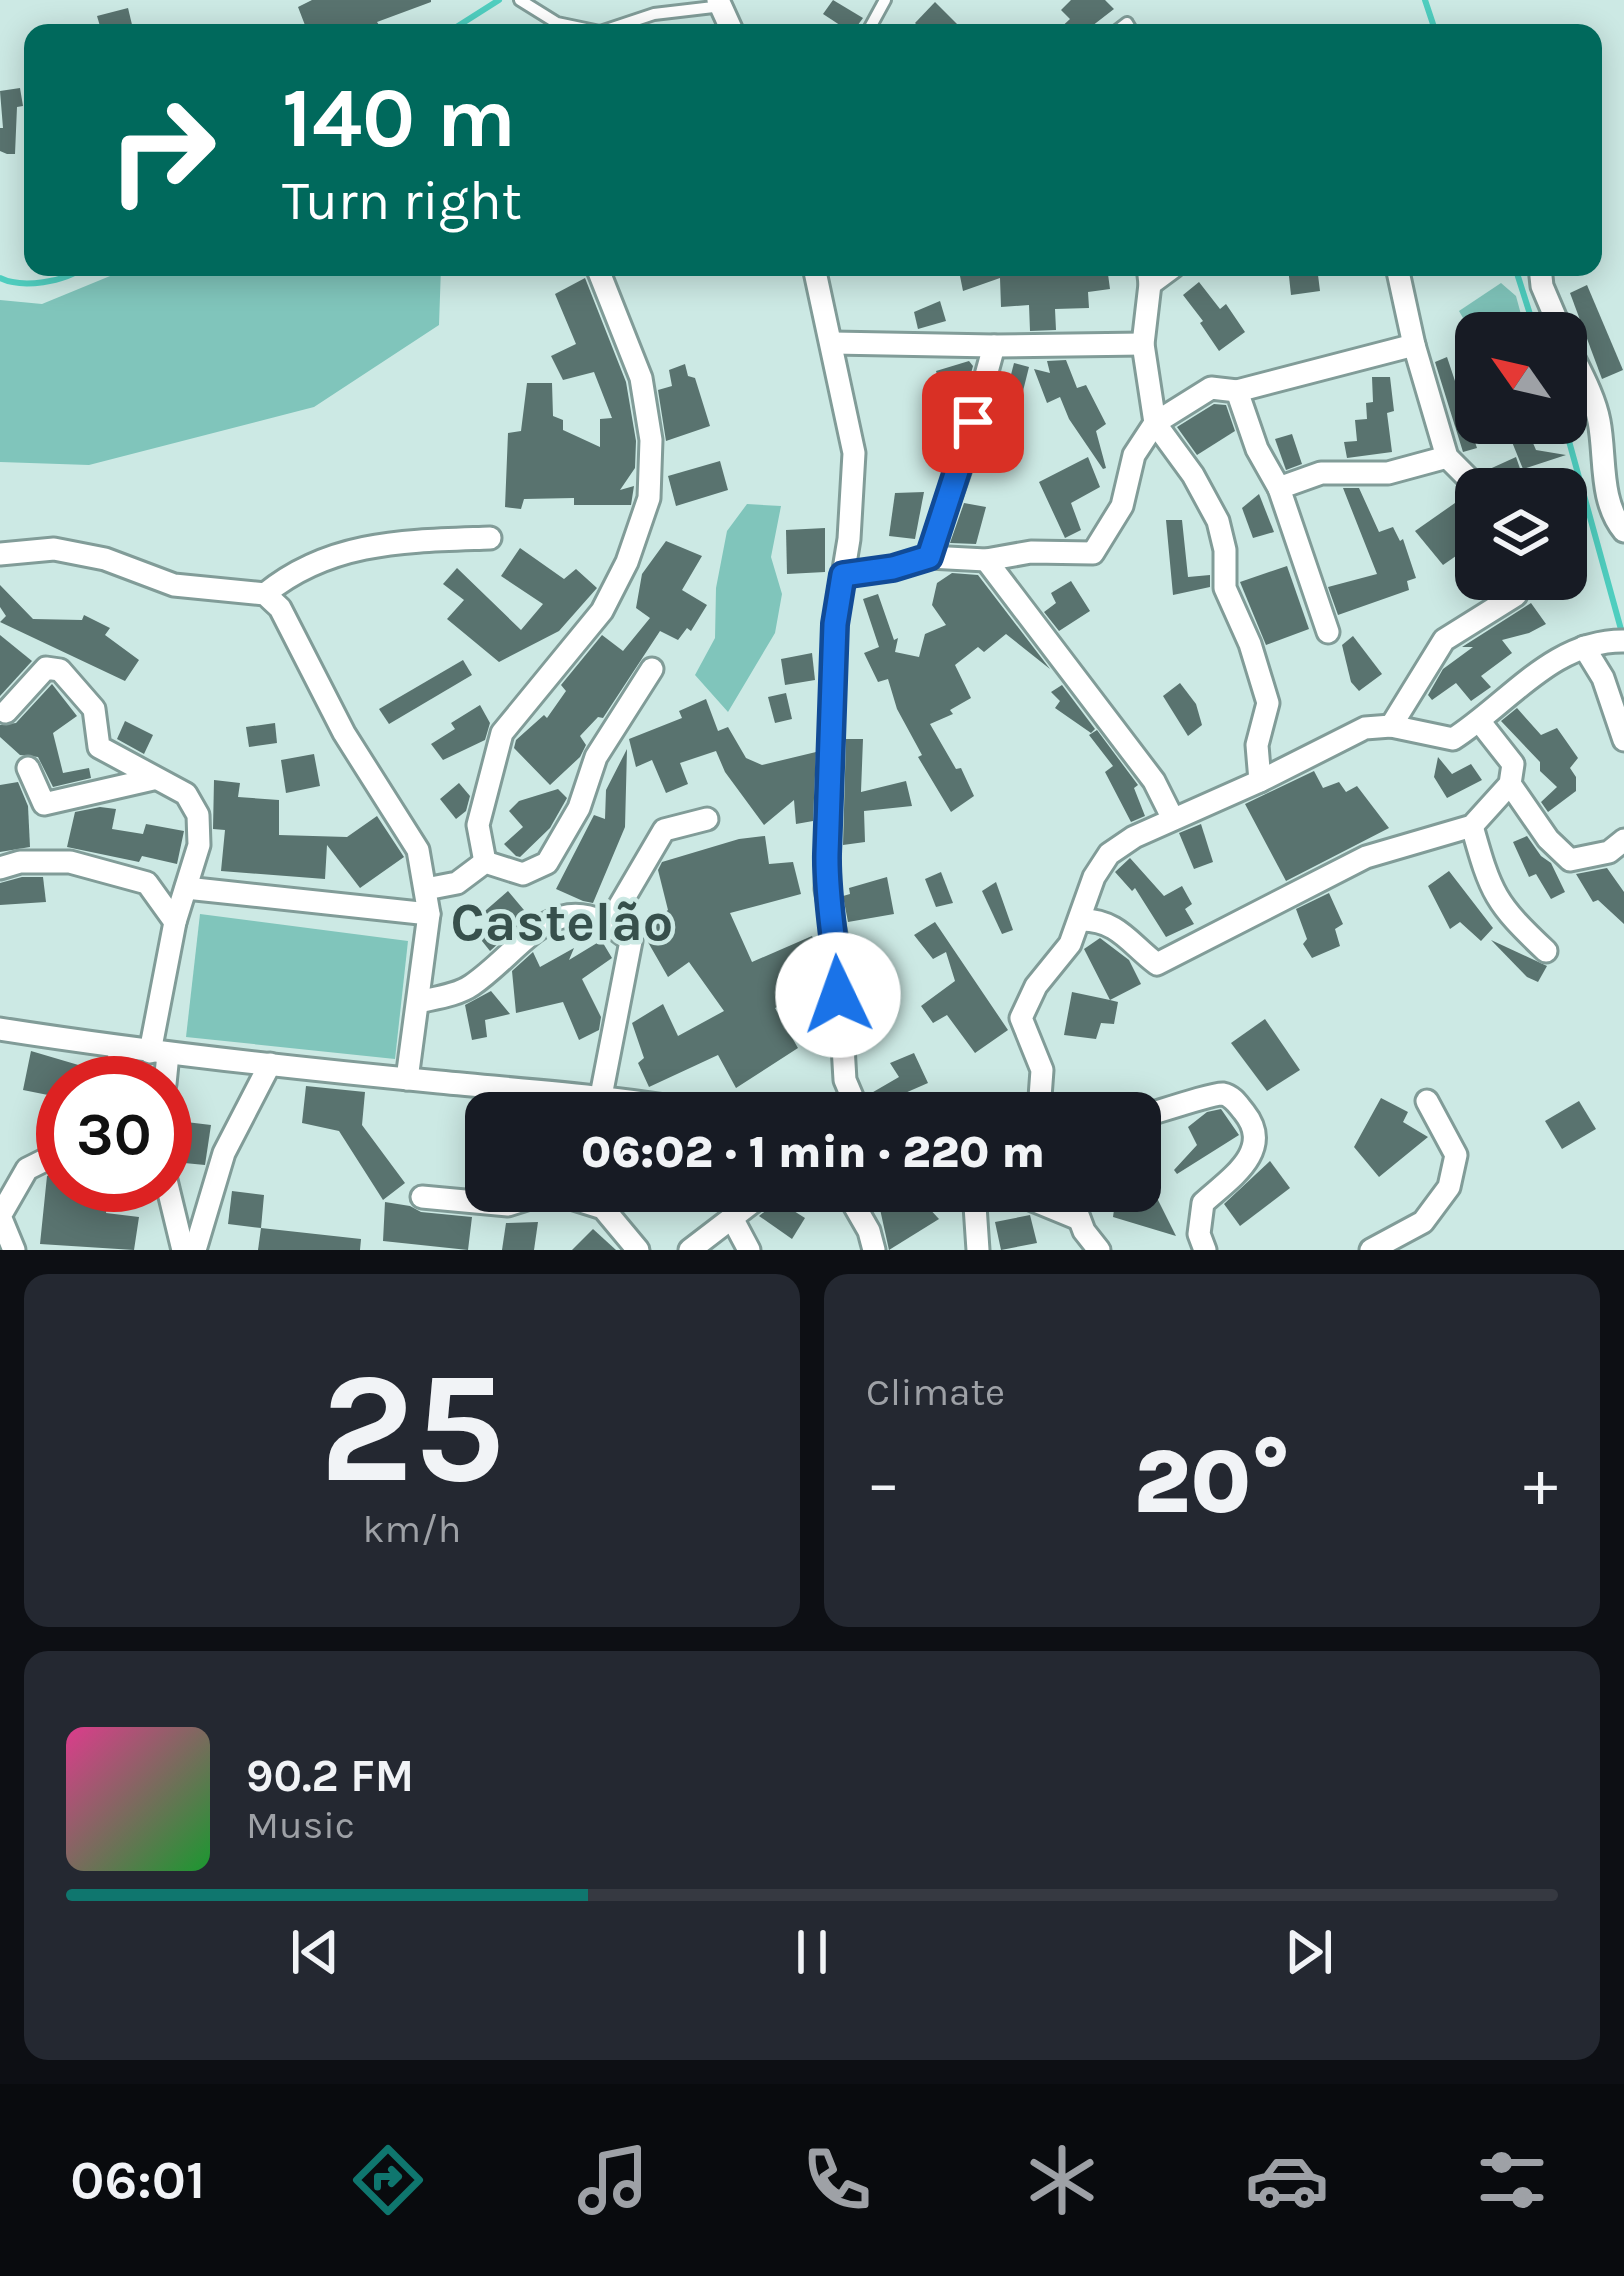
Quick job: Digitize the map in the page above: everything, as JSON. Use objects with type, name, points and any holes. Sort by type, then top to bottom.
[{"type":"street","points":[[485,862],[478,825],[502,733],[602,611],[627,562],[649,498],[651,440],[640,378],[600,276]]},
{"type":"street","points":[[816,276],[854,453],[835,624],[826,889],[837,944],[845,1081],[850,1092]]},
{"type":"street","points":[[1149,276],[1143,344],[1155,423],[1193,475],[1218,521],[1226,550],[1225,588],[1250,644],[1268,704],[1256,745],[1260,781]]},
{"type":"street","points":[[1399,276],[1447,457],[1458,468]]},
{"type":"street","points":[[1541,276],[1553,312]]},
{"type":"street","points":[[833,344],[1143,344]]},
{"type":"street","points":[[843,575],[929,557],[986,560],[1031,552],[1093,553],[1122,506],[1134,455],[1155,423],[1211,388],[1237,391],[1414,345]]},
{"type":"street","points":[[929,557],[963,460],[994,346]]},
{"type":"street","points":[[1237,391],[1257,448],[1279,488],[1328,632]]},
{"type":"street","points":[[1587,392],[1598,418],[1604,478],[1624,531]]},
{"type":"street","points":[[1279,488],[1322,473],[1388,472],[1447,457]]},
{"type":"street","points":[[265,594],[290,574],[334,554],[391,541],[490,538]]},
{"type":"street","points":[[0,554],[54,549],[105,559],[174,585],[265,594],[280,608],[344,733],[418,850],[428,914],[407,1079]]},
{"type":"street","points":[[986,560],[1154,781],[1172,818]]},
{"type":"street","points":[[1390,726],[1444,640],[1509,600]]},
{"type":"street","points":[[1039,1092],[1042,1070],[1021,1018],[1036,986],[1070,944],[1094,877],[1109,854],[1172,818],[1260,781],[1365,728],[1390,726],[1453,739],[1544,668],[1584,647],[1624,641]]},
{"type":"street","points":[[1584,647],[1603,678],[1624,740]]},
{"type":"street","points":[[6,712],[46,668],[60,670],[94,709],[99,747],[186,794],[198,815],[199,845],[175,922],[160,1056]]},
{"type":"street","points":[[485,862],[523,874],[547,863],[579,808],[596,757],[652,669]]},
{"type":"street","points":[[1082,920],[1101,920],[1117,927],[1157,964],[1366,857],[1472,826],[1510,784],[1513,764],[1480,722]]},
{"type":"street","points":[[28,768],[44,804],[153,779]]},
{"type":"street","points":[[1510,784],[1548,839],[1570,860],[1609,852],[1624,839]]},
{"type":"street","points":[[610,922],[664,830],[707,819]]},
{"type":"street","points":[[1472,826],[1489,885],[1504,911],[1546,952]]},
{"type":"street","points":[[0,868],[20,862],[70,862],[147,884],[175,922]]},
{"type":"street","points":[[426,889],[457,883],[485,862]]},
{"type":"street","points":[[186,888],[428,914]]},
{"type":"street","points":[[418,1002],[470,988],[534,928],[573,916],[610,922],[632,941],[602,1092]]},
{"type":"street","points":[[0,1029],[478,1092]]},
{"type":"street","points":[[119,1056],[121,1048]]},
{"type":"street","points":[[195,1250],[224,1153],[270,1064]]},
{"type":"street","points":[[1161,1111],[1217,1094],[1232,1098],[1251,1122],[1255,1142],[1251,1160],[1203,1203],[1199,1234],[1205,1250]]},
{"type":"street","points":[[1371,1250],[1423,1222],[1450,1187],[1456,1155],[1427,1101]]},
{"type":"street","points":[[14,1250],[0,1216],[28,1169],[36,1165]]},
{"type":"street","points":[[422,1196],[465,1200]]},
{"type":"street","points":[[174,1212],[183,1250]]},
{"type":"street","points":[[606,1212],[638,1250]]},
{"type":"street","points":[[690,1250],[739,1212]]},
{"type":"street","points":[[858,1212],[874,1250]]},
{"type":"street","points":[[975,1212],[977,1250]]},
{"type":"street","points":[[1062,1212],[1079,1219]]},
{"type":"street","points":[[1076,1212],[1099,1250]]},
{"type":"street","points":[[731,1218],[749,1250]]},
{"type":"lane","points":[[520,0],[562,24]]},
{"type":"lane","points":[[624,24],[720,3]]},
{"type":"green space","points":[[110,276],[441,276],[439,325],[314,407],[89,465],[0,462],[0,300],[42,304]]},
{"type":"green space","points":[[1501,283],[1516,296],[1520,312],[1460,312]]},
{"type":"green space","points":[[747,504],[781,506],[771,557],[782,594],[775,633],[728,712],[695,675],[715,638],[716,588],[727,531]]},
{"type":"green space","points":[[200,914],[408,941],[395,1059],[186,1037]]},
{"type":"building","points":[[312,0],[431,0],[378,24],[305,24],[298,7]]},
{"type":"building","points":[[833,0],[863,18],[859,24],[838,24],[823,14]]},
{"type":"building","points":[[1071,0],[1105,0],[1114,9],[1095,24],[1065,24],[1070,19],[1061,10]]},
{"type":"building","points":[[935,2],[957,24],[916,24]]},
{"type":"building","points":[[128,8],[132,24],[99,24],[97,16]]},
{"type":"building","points":[[20,88],[23,106],[17,107],[15,154],[7,154],[0,151],[0,91]]},
{"type":"building","points":[[960,276],[1108,276],[1110,289],[1088,292],[1089,308],[1055,309],[1056,330],[1030,331],[1029,305],[1001,307],[1000,278],[963,291]]},
{"type":"building","points":[[1289,276],[1318,276],[1320,291],[1291,295]]},
{"type":"building","points":[[585,278],[626,382],[636,441],[635,468],[620,490],[634,486],[631,505],[574,505],[574,498],[524,499],[521,509],[505,507],[508,433],[521,431],[527,383],[552,383],[553,416],[563,420],[563,430],[600,447],[600,419],[612,418],[594,372],[563,380],[551,356],[576,344],[555,294]]},
{"type":"building","points":[[1199,282],[1220,309],[1226,304],[1245,332],[1219,351],[1183,295]]},
{"type":"building","points":[[1587,285],[1623,370],[1602,379],[1587,339],[1587,312],[1577,312],[1570,293]]},
{"type":"building","points":[[940,301],[946,321],[918,329],[914,312]]},
{"type":"building","points":[[1447,357],[1455,381],[1455,426],[1435,362]]},
{"type":"building","points":[[1066,360],[1077,388],[1086,385],[1106,424],[1096,431],[1106,468],[1069,419],[1060,397],[1047,403],[1034,369],[1050,373],[1047,361]]},
{"type":"building","points":[[969,361],[973,366],[961,410],[950,416],[936,371]]},
{"type":"building","points":[[1014,363],[1029,367],[1021,399],[1007,390]]},
{"type":"building","points":[[685,364],[688,376],[695,378],[710,426],[666,441],[658,390],[672,386],[669,370]]},
{"type":"building","points":[[1372,377],[1390,377],[1394,411],[1387,413],[1392,452],[1347,458],[1344,442],[1357,441],[1355,420],[1367,419],[1366,403],[1373,402]]},
{"type":"building","points":[[1214,404],[1226,405],[1235,431],[1197,455],[1177,427]]},
{"type":"building","points":[[1292,434],[1302,464],[1286,470],[1275,439]]},
{"type":"building","points":[[1461,444],[1476,444],[1477,448],[1463,452]]},
{"type":"building","points":[[1513,444],[1533,444],[1536,450],[1566,455],[1526,468]]},
{"type":"building","points":[[1088,457],[1100,487],[1071,503],[1081,530],[1065,538],[1039,482]]},
{"type":"building","points":[[1516,457],[1520,468],[1492,468]]},
{"type":"building","points":[[720,461],[728,490],[676,506],[668,476]]},
{"type":"building","points":[[1343,488],[1359,488],[1379,532],[1393,527],[1403,539],[1416,578],[1407,581],[1409,590],[1338,615],[1328,587],[1377,574]]},
{"type":"building","points":[[924,492],[915,539],[889,536],[895,493]]},
{"type":"building","points":[[1259,494],[1274,532],[1253,538],[1242,508]]},
{"type":"building","points":[[964,503],[986,507],[976,544],[950,543]]},
{"type":"building","points":[[1455,503],[1455,557],[1443,565],[1415,531]]},
{"type":"building","points":[[1166,520],[1182,520],[1188,577],[1210,575],[1210,587],[1173,595]]},
{"type":"building","points":[[825,528],[825,572],[787,574],[786,530]]},
{"type":"building","points":[[666,541],[702,556],[682,590],[707,605],[691,631],[687,628],[678,640],[660,631],[603,718],[598,717],[580,736],[586,745],[580,757],[550,785],[514,748],[516,740],[544,715],[547,718],[566,691],[561,685],[602,635],[623,651],[650,618],[636,608],[642,574]]},
{"type":"building","points":[[520,548],[564,579],[576,569],[597,588],[559,631],[499,662],[447,619],[464,600],[443,584],[457,568],[521,630],[543,604],[501,576]]},
{"type":"building","points":[[1287,566],[1309,629],[1266,645],[1240,582]]},
{"type":"building","points":[[952,573],[978,575],[1050,669],[1006,634],[984,652],[978,647],[955,665],[971,698],[950,710],[953,714],[930,724],[974,796],[951,812],[918,757],[922,755],[897,709],[888,679],[878,682],[864,653],[879,647],[863,599],[878,594],[894,640],[898,638],[895,652],[919,657],[925,634],[946,625],[932,605],[937,583]]},
{"type":"building","points":[[1071,581],[1090,611],[1059,631],[1044,612],[1056,603],[1051,593]]},
{"type":"building","points":[[0,585],[33,619],[82,620],[84,615],[110,628],[105,635],[139,660],[125,681],[0,622],[6,616],[0,607]]},
{"type":"building","points":[[1531,603],[1546,624],[1502,640],[1512,653],[1481,676],[1491,687],[1471,701],[1456,683],[1432,700],[1428,695],[1443,669],[1473,647],[1462,647]]},
{"type":"building","points":[[0,635],[32,661],[0,696]]},
{"type":"building","points":[[1353,636],[1382,674],[1359,691],[1351,682],[1342,645]]},
{"type":"building","points":[[812,653],[815,680],[785,685],[781,659]]},
{"type":"building","points":[[463,660],[472,675],[389,724],[379,709]]},
{"type":"building","points":[[1180,683],[1196,704],[1202,725],[1188,736],[1163,696]]},
{"type":"building","points":[[52,684],[77,716],[53,733],[63,773],[89,768],[91,778],[53,787],[38,757],[20,755],[0,737],[0,725],[16,723]]},
{"type":"building","points":[[1062,685],[1095,729],[1091,733],[1055,708],[1060,701],[1051,692]]},
{"type":"building","points":[[786,693],[792,719],[775,723],[768,697]]},
{"type":"building","points":[[706,699],[718,731],[728,727],[746,758],[762,765],[816,752],[813,821],[796,824],[794,800],[764,825],[725,772],[716,751],[680,763],[688,784],[666,793],[652,760],[636,767],[629,739],[682,718],[679,711]]},
{"type":"building","points":[[480,705],[490,723],[485,740],[443,760],[431,744],[455,729],[451,723]]},
{"type":"building","points":[[1517,708],[1541,735],[1557,728],[1578,758],[1570,768],[1576,791],[1548,812],[1541,802],[1557,787],[1501,721]]},
{"type":"building","points":[[125,721],[153,735],[144,754],[117,739]]},
{"type":"building","points":[[275,723],[277,743],[249,747],[246,727]]},
{"type":"building","points":[[1097,730],[1138,785],[1134,788],[1145,816],[1131,822],[1105,772],[1113,766],[1089,735]]},
{"type":"building","points":[[846,739],[863,739],[861,792],[906,781],[912,806],[864,811],[865,842],[843,845]]},
{"type":"building","points":[[627,749],[625,827],[593,903],[583,901],[556,889],[594,815],[605,819],[606,790]]},
{"type":"building","points":[[314,754],[320,786],[286,793],[281,760]]},
{"type":"building","points":[[1438,757],[1452,774],[1471,764],[1482,780],[1447,798],[1434,777]]},
{"type":"building","points":[[1314,771],[1323,788],[1339,782],[1346,792],[1357,786],[1389,828],[1286,881],[1245,804]]},
{"type":"building","points":[[214,780],[240,783],[238,797],[279,800],[279,835],[347,837],[377,816],[404,857],[360,888],[327,845],[325,879],[221,871],[225,830],[213,829]]},
{"type":"building","points":[[18,782],[28,806],[30,847],[0,852],[0,785]]},
{"type":"building","points":[[459,783],[470,796],[466,811],[456,819],[440,799]]},
{"type":"building","points":[[558,789],[567,798],[550,828],[516,856],[504,844],[523,827],[509,811],[519,801]]},
{"type":"building","points":[[116,809],[112,829],[143,834],[146,824],[184,831],[177,864],[142,856],[139,862],[67,847],[75,812]]},
{"type":"building","points":[[1201,824],[1213,862],[1194,869],[1179,833]]},
{"type":"building","points":[[765,836],[769,864],[793,862],[801,894],[730,913],[752,962],[812,936],[822,956],[824,986],[775,1008],[798,1048],[736,1088],[718,1055],[649,1087],[638,1063],[644,1058],[632,1023],[663,1004],[678,1036],[724,1011],[689,962],[668,977],[641,930],[668,910],[658,870],[662,862]]},
{"type":"building","points":[[1527,836],[1551,863],[1565,892],[1551,899],[1536,874],[1529,877],[1513,842]]},
{"type":"building","points":[[1130,858],[1164,896],[1182,886],[1192,904],[1185,909],[1194,924],[1166,937],[1135,888],[1132,891],[1115,872]]},
{"type":"building","points":[[1607,868],[1624,892],[1624,924],[1598,900],[1593,902],[1576,874]]},
{"type":"building","points":[[1449,871],[1493,928],[1481,941],[1460,922],[1450,929],[1428,886]]},
{"type":"building","points":[[941,872],[953,903],[936,907],[925,879]]},
{"type":"building","points":[[43,877],[46,902],[0,905],[0,883]]},
{"type":"building","points":[[887,877],[894,914],[848,922],[843,896],[850,894],[849,888]]},
{"type":"building","points":[[996,882],[1013,930],[1002,934],[982,891]]},
{"type":"building","points":[[508,891],[529,916],[490,951],[478,936],[492,922],[485,911]]},
{"type":"building","points":[[1329,893],[1343,924],[1335,929],[1340,946],[1312,958],[1303,944],[1307,939],[1296,909]]},
{"type":"building","points":[[935,922],[1008,1030],[975,1053],[947,1015],[933,1023],[921,1006],[955,981],[946,952],[933,959],[914,935]]},
{"type":"building","points":[[1100,938],[1129,960],[1141,984],[1110,1000],[1084,949]]},
{"type":"building","points":[[1491,940],[1547,966],[1538,982],[1527,977]]},
{"type":"building","points":[[603,943],[612,958],[582,979],[601,1017],[599,1030],[579,1040],[563,1002],[516,1013],[512,971],[533,952],[540,967],[574,948],[569,960]]},
{"type":"building","points":[[491,991],[510,1014],[485,1020],[487,1037],[472,1040],[465,1005]]},
{"type":"building","points":[[1072,992],[1118,1002],[1114,1024],[1101,1023],[1096,1039],[1064,1035]]},
{"type":"building","points":[[1265,1019],[1300,1070],[1267,1091],[1231,1043]]},
{"type":"building","points":[[31,1051],[48,1056],[36,1056],[36,1093],[23,1090]]},
{"type":"building","points":[[914,1053],[928,1083],[907,1092],[873,1092],[899,1077],[890,1063]]},
{"type":"building","points":[[306,1086],[365,1092],[362,1125],[405,1183],[383,1200],[339,1131],[302,1123]]},
{"type":"building","points":[[1381,1098],[1408,1112],[1403,1122],[1428,1137],[1379,1177],[1354,1147]]},
{"type":"building","points":[[1579,1101],[1596,1129],[1562,1149],[1545,1121]]},
{"type":"building","points":[[1221,1109],[1239,1135],[1177,1174],[1174,1170],[1197,1145],[1188,1127],[1207,1112]]},
{"type":"building","points":[[192,1123],[211,1125],[205,1165],[192,1164]]},
{"type":"building","points":[[1270,1161],[1290,1188],[1240,1226],[1224,1204]]},
{"type":"building","points":[[232,1191],[264,1195],[261,1228],[228,1224]]},
{"type":"building","points":[[385,1202],[421,1212],[472,1217],[468,1250],[383,1241]]},
{"type":"building","points":[[1161,1206],[1176,1236],[1113,1217],[1114,1212],[1161,1212]]},
{"type":"building","points":[[43,1212],[139,1217],[134,1250],[40,1244]]},
{"type":"building","points":[[795,1212],[805,1218],[792,1239],[759,1216]]},
{"type":"building","points":[[881,1212],[932,1212],[939,1219],[889,1250]]},
{"type":"building","points":[[1030,1215],[1037,1243],[1001,1250],[995,1222]]},
{"type":"building","points":[[538,1222],[534,1250],[502,1250],[506,1223]]},
{"type":"building","points":[[261,1228],[361,1239],[360,1250],[258,1250]]},
{"type":"building","points":[[593,1229],[616,1250],[572,1250]]},
{"type":"waterway","points":[[461,24],[499,0]]},
{"type":"waterway","points":[[1425,0],[1433,24]]},
{"type":"waterway","points":[[0,278],[20,283],[68,276]]},
{"type":"waterway","points":[[1518,276],[1529,312]]},
{"type":"waterway","points":[[1570,444],[1622,633]]},
{"type":"district","name":"Castelão","points":[[562,921]]},
{"type":"route","points":[[838,995],[837,944],[826,889],[835,624],[843,575],[929,557],[973,422]]}]
